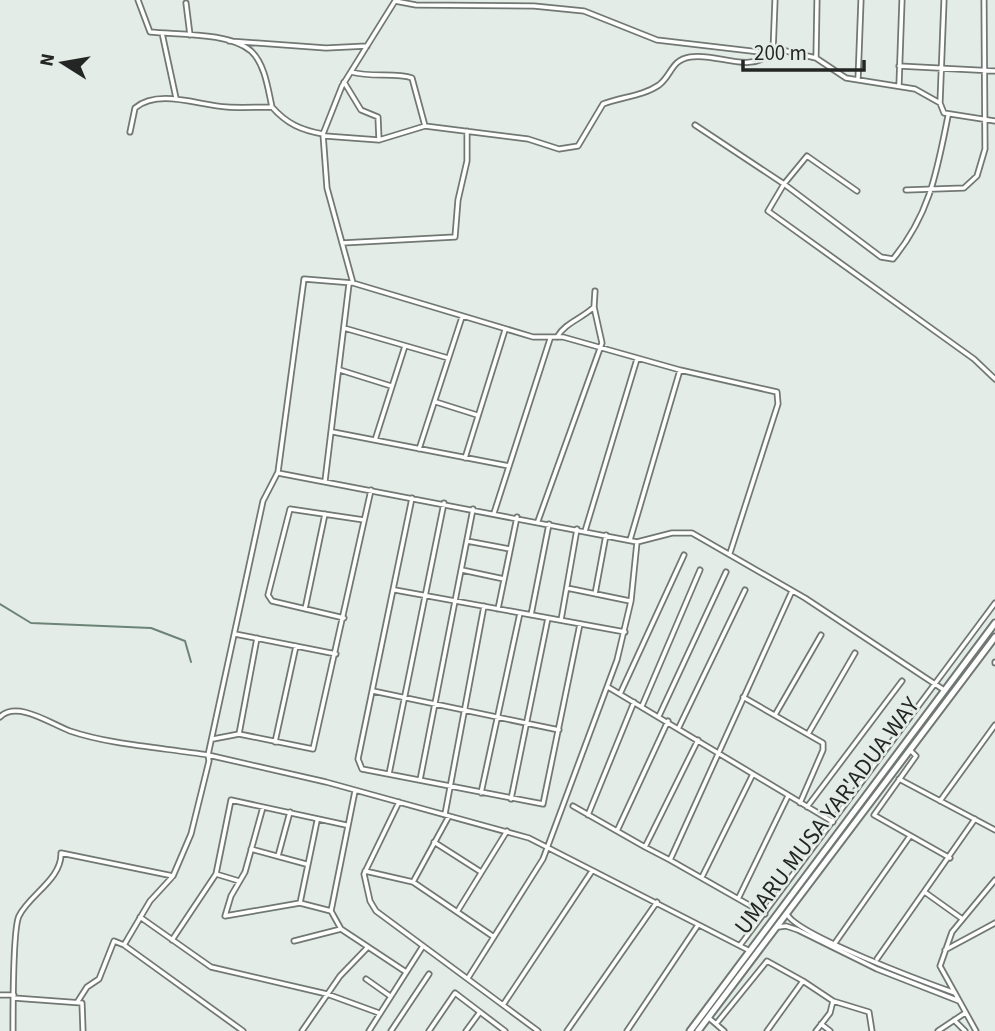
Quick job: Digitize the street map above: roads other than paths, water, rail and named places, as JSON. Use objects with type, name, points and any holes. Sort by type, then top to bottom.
[{"type":"main road","name":"UMARU MUSA YAR'ADUA WAY","points":[[690,1031],[995,623]]},
{"type":"main road","name":"UMARU MUSA YAR'ADUA WAY","points":[[698,1031],[995,637]]},
{"type":"street","points":[[138,0],[150,32],[224,41],[326,48],[367,47]]},
{"type":"street","points":[[224,41],[250,50],[264,74],[272,107],[295,129],[324,135],[379,139],[425,126],[528,139],[572,150],[578,146],[603,104],[658,86],[675,63],[685,58],[711,57],[738,63],[765,60],[773,50],[775,0]]},
{"type":"street","points":[[816,58],[817,0]]},
{"type":"street","points":[[858,80],[861,0]]},
{"type":"street","points":[[899,85],[902,0]]},
{"type":"street","points":[[940,103],[944,0]]},
{"type":"street","points":[[906,190],[964,188],[972,184],[985,149],[982,71],[984,0]]},
{"type":"street","points":[[326,481],[351,284],[327,188],[324,135],[344,82],[396,1],[416,5],[555,7],[584,11],[657,40],[773,50],[816,58],[839,75],[928,93],[940,103],[948,116],[934,189],[906,243],[893,259],[881,257],[784,184],[695,125]]},
{"type":"street","points":[[186,3],[190,35]]},
{"type":"street","points":[[162,33],[176,99]]},
{"type":"street","points":[[899,65],[942,70],[995,71]]},
{"type":"street","points":[[351,72],[367,77],[403,75],[412,78],[425,126]]},
{"type":"street","points":[[344,82],[361,110],[378,117],[379,139]]},
{"type":"street","points":[[130,132],[136,105],[176,99],[225,107],[272,107]]},
{"type":"street","points":[[948,116],[995,121]]},
{"type":"street","points":[[342,243],[455,237],[458,200],[467,162],[467,131]]},
{"type":"street","points":[[857,191],[807,156],[784,184],[768,211],[974,359],[995,379]]},
{"type":"street","points":[[124,945],[140,917],[173,876],[191,834],[264,501],[278,472],[301,285],[304,279],[311,277],[351,284],[505,329],[550,339],[556,337],[680,370],[771,389],[779,397],[730,553]]},
{"type":"street","points":[[538,521],[602,344],[594,307],[595,291]]},
{"type":"street","points":[[556,337],[562,329],[581,319],[594,307]]},
{"type":"street","points":[[419,449],[462,317]]},
{"type":"street","points":[[344,328],[448,358]]},
{"type":"street","points":[[465,458],[505,329]]},
{"type":"street","points":[[494,513],[550,339]]},
{"type":"street","points":[[375,440],[405,346]]},
{"type":"street","points":[[586,531],[637,358]]},
{"type":"street","points":[[340,370],[391,386]]},
{"type":"street","points":[[630,540],[680,370]]},
{"type":"street","points":[[435,402],[477,415]]},
{"type":"street","points":[[333,432],[509,466]]},
{"type":"street","points":[[278,472],[637,542],[683,532],[692,533],[792,591],[944,690]]},
{"type":"street","points":[[212,739],[239,734],[310,748],[316,746],[371,490]]},
{"type":"street","points":[[412,498],[358,766],[543,804],[580,624]]},
{"type":"street","points":[[389,774],[444,503]]},
{"type":"street","points":[[344,618],[272,601],[268,594],[287,512],[294,509],[364,520]]},
{"type":"street","points":[[420,780],[473,509]]},
{"type":"street","points":[[305,609],[325,514]]},
{"type":"street","points":[[498,609],[517,517]]},
{"type":"street","points":[[531,615],[549,524]]},
{"type":"street","points":[[561,620],[577,529]]},
{"type":"street","points":[[595,594],[606,535]]},
{"type":"street","points":[[467,541],[510,549]]},
{"type":"street","points":[[468,978],[548,847],[608,687],[625,632],[637,542]]},
{"type":"street","points":[[620,694],[684,555]]},
{"type":"street","points":[[462,570],[504,579]]},
{"type":"street","points":[[642,706],[700,570]]},
{"type":"street","points":[[659,716],[726,572]]},
{"type":"street","points":[[567,588],[631,601]]},
{"type":"street","points":[[395,590],[625,632]]},
{"type":"street","points":[[679,727],[745,590]]},
{"type":"street","points":[[670,860],[792,591]]},
{"type":"street","points":[[741,944],[995,603]]},
{"type":"street","points":[[413,882],[447,815],[450,786],[484,606]]},
{"type":"street","points":[[481,793],[520,613]]},
{"type":"street","points":[[512,799],[548,618]]},
{"type":"street","points":[[235,634],[336,654]]},
{"type":"street","points":[[775,715],[821,635]]},
{"type":"street","points":[[239,734],[257,638]]},
{"type":"street","points":[[275,742],[296,646]]},
{"type":"street","points":[[808,734],[855,653]]},
{"type":"street","points":[[807,807],[902,681]]},
{"type":"street","points":[[608,687],[679,727],[833,822]]},
{"type":"street","points":[[373,691],[559,730]]},
{"type":"street","points":[[743,696],[824,746],[800,803]]},
{"type":"street","points":[[588,815],[634,702]]},
{"type":"street","points":[[0,717],[12,710],[25,712],[77,733],[208,755],[355,790],[507,831],[548,847],[741,944],[748,950]]},
{"type":"street","points":[[617,831],[668,721]]},
{"type":"street","points":[[940,801],[995,725]]},
{"type":"street","points":[[645,847],[698,740]]},
{"type":"street","points":[[910,750],[916,755],[874,816],[950,858]]},
{"type":"street","points":[[702,877],[753,774]]},
{"type":"street","points":[[899,779],[995,830]]},
{"type":"street","points":[[355,790],[331,911],[341,929],[406,972]]},
{"type":"street","points":[[739,897],[788,796]]},
{"type":"street","points":[[172,940],[216,874],[220,840],[231,800],[290,812],[317,821],[346,825]]},
{"type":"street","points":[[400,802],[365,871],[364,878],[370,901],[376,911],[468,978],[530,1029],[538,1031]]},
{"type":"street","points":[[573,806],[765,914]]},
{"type":"street","points":[[263,807],[251,849],[225,916],[300,903],[331,911]]},
{"type":"street","points":[[278,856],[290,812]]},
{"type":"street","points":[[877,959],[926,893],[975,819]]},
{"type":"street","points":[[300,903],[317,821]]},
{"type":"street","points":[[457,912],[507,831]]},
{"type":"street","points":[[835,943],[910,836]]},
{"type":"street","points":[[434,842],[481,872]]},
{"type":"street","points":[[251,849],[306,864]]},
{"type":"street","points":[[13,1031],[18,918],[49,881],[61,860],[61,853],[173,876]]},
{"type":"street","points":[[365,871],[413,882],[494,937]]},
{"type":"street","points":[[503,1005],[592,871]]},
{"type":"street","points":[[216,874],[239,881]]},
{"type":"street","points":[[976,1031],[940,966],[943,951],[962,919],[995,880]]},
{"type":"street","points":[[926,893],[962,919]]},
{"type":"street","points":[[567,1031],[657,902]]},
{"type":"street","points":[[787,912],[789,919],[800,927],[955,993]]},
{"type":"street","points":[[140,917],[211,967],[327,994],[379,1013]]},
{"type":"street","points":[[943,951],[995,923]]},
{"type":"street","points":[[627,1031],[699,925]]},
{"type":"street","points":[[774,930],[782,926],[798,930],[877,969],[959,1001]]},
{"type":"street","points":[[294,941],[341,929]]},
{"type":"street","points":[[78,1001],[87,987],[99,979],[110,946],[114,942],[124,945],[243,1031]]},
{"type":"street","points":[[369,1031],[423,946]]},
{"type":"street","points":[[302,1031],[327,994],[366,948]]},
{"type":"street","points":[[716,1024],[765,960],[833,1001],[869,1012],[872,1031]]},
{"type":"street","points":[[391,1031],[429,974]]},
{"type":"street","points":[[366,979],[390,996]]},
{"type":"street","points":[[767,1031],[803,981]]},
{"type":"street","points":[[429,1031],[453,993],[505,1031]]},
{"type":"street","points":[[0,995],[78,1001],[84,1006],[83,1031]]},
{"type":"street","points":[[816,1031],[830,1013],[833,1001]]},
{"type":"street","points":[[466,1031],[480,1012]]},
{"type":"street","points":[[939,1031],[965,1013]]},
{"type":"street","points":[[709,1017],[724,1031]]},
{"type":"street","points":[[953,1020],[965,1031]]},
{"type":"street","points":[[821,1024],[830,1031]]},
{"type":"waterway","points":[[0,604],[31,623],[151,628],[185,641],[191,662]]}]
